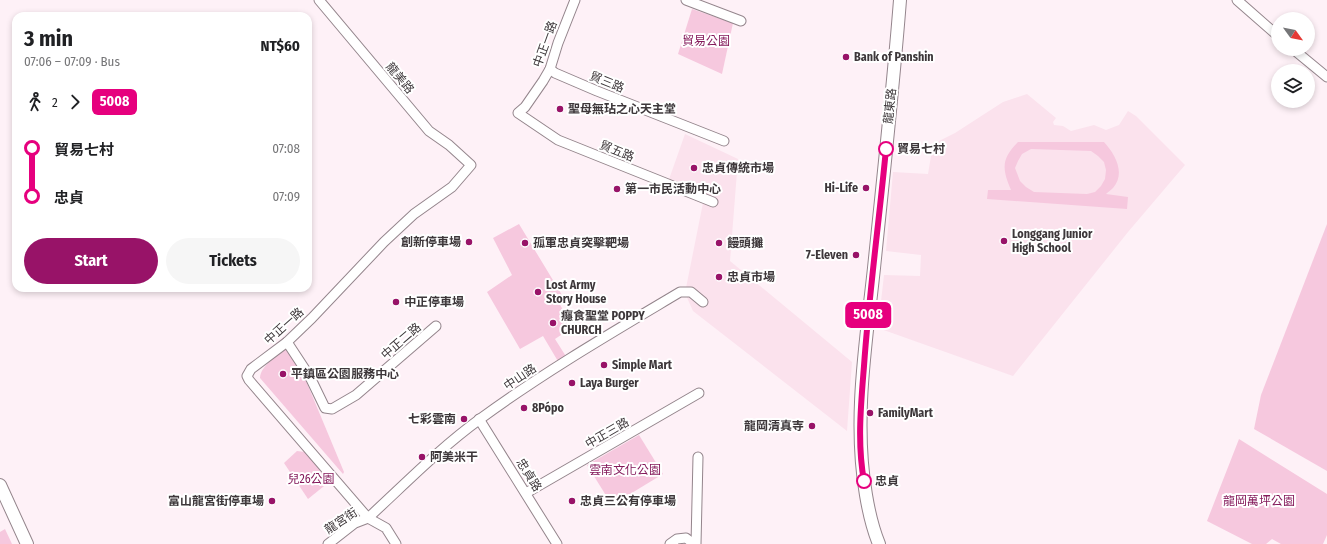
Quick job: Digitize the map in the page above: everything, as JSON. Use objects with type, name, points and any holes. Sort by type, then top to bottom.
[{"type":"street","name":"龍美路","points":[[319,0],[429,131],[471,164]]},
{"type":"street","name":"中正一路","points":[[518,113],[525,107],[550,69],[558,43],[575,0]]},
{"type":"street","points":[[686,0],[741,20]]},
{"type":"street","name":"龍東路","points":[[879,544],[872,526],[862,469],[860,409],[900,0]]},
{"type":"street","points":[[1237,0],[1271,30]]},
{"type":"street","points":[[1301,56],[1327,77]]},
{"type":"street","name":"貿三路","points":[[550,69],[555,73],[597,91],[724,142]]},
{"type":"street","name":"貿五路","points":[[518,113],[558,140],[713,202]]},
{"type":"street","name":"中正一路","points":[[368,518],[247,376],[251,370],[287,342],[384,242],[414,214],[452,187],[471,164]]},
{"type":"street","name":"中山路","points":[[368,518],[444,449],[480,419],[565,362],[680,292],[691,292],[703,302]]},
{"type":"street","name":"中正二路","points":[[287,342],[310,376],[325,408],[332,409],[356,395],[436,326]]},
{"type":"street","name":"中正三路","points":[[526,493],[700,393]]},
{"type":"street","name":"忠貞路","points":[[480,419],[557,544]]},
{"type":"street","points":[[695,544],[698,457]]},
{"type":"street","points":[[0,485],[27,544]]},
{"type":"street","points":[[368,518],[386,528],[396,544]]},
{"type":"street","name":"龍宮街","points":[[328,544],[355,523],[368,518]]},
{"type":"street","points":[[670,544],[677,539],[686,538],[695,544]]},
{"type":"shaded area","name":"Longgang Junior High School","points":[[1027,94],[1056,118],[1053,122],[1054,125],[1063,126],[1071,131],[1094,125],[1106,130],[1119,125],[1128,111],[1136,116],[1185,165],[1128,232],[1013,376],[878,328],[884,275],[920,276],[921,255],[886,251],[893,172],[928,174],[933,144],[955,133],[1003,102]]},
{"type":"shaded area","name":"忠貞市場","points":[[685,134],[738,159],[730,261],[852,362],[847,431],[693,311],[685,293],[703,203],[667,185]]},
{"type":"green space","name":"貿易公園","points":[[692,9],[733,23],[722,74],[678,54]]},
{"type":"green space","points":[[1018,142],[1104,142],[1112,152],[1118,164],[1119,170],[1117,182],[1106,194],[1128,197],[1127,209],[987,199],[988,190],[1011,190],[1006,176],[1005,164],[1008,154]],"holes":[[[1031,149],[1091,151],[1104,162],[1106,170],[1105,179],[1101,186],[1095,192],[1087,194],[1034,192],[1020,181],[1015,168],[1022,154]]]},
{"type":"green space","points":[[519,224],[565,300],[559,303],[573,327],[555,339],[567,358],[559,363],[543,336],[520,349],[487,292],[512,275],[493,238]]},
{"type":"green space","name":"龍岡萬坪公園","points":[[1327,224],[1327,471],[1254,429],[1261,395]]},
{"type":"green space","name":"兒26公園","points":[[287,348],[294,352],[344,472],[343,474],[260,378],[266,365]]},
{"type":"green space","name":"雲南文化公園","points":[[639,435],[663,474],[612,505],[587,465]]},
{"type":"green space","name":"龍岡萬坪公園","points":[[1239,439],[1327,494],[1327,535],[1323,544],[1281,544],[1272,539],[1266,544],[1252,544],[1207,521]]},
{"type":"green space","name":"兒26公園","points":[[297,451],[305,452],[326,476],[329,482],[308,499],[284,463]]},
{"type":"green space","points":[[5,529],[12,544],[0,544],[0,532]]},
{"type":"bus line","name":"5008","points":[[864,481],[860,440],[860,409],[886,149]]},
{"type":"place","name":"Bank of Panshin","points":[[846,57]]},
{"type":"place","name":"聖母無玷之心天主堂","points":[[560,109]]},
{"type":"place","name":"貿易七村","points":[[886,149]]},
{"type":"place","name":"忠貞傳統市場","points":[[694,168]]},
{"type":"place","name":"Hi-Life","points":[[866,188]]},
{"type":"place","name":"第一市民活動中心","points":[[617,189]]},
{"type":"place","name":"Longgang Junior High School","points":[[1004,241]]},
{"type":"place","name":"創新停車場","points":[[469,242]]},
{"type":"place","name":"孤軍忠貞突擊靶場","points":[[525,243]]},
{"type":"place","name":"饅頭攤","points":[[719,243]]},
{"type":"place","name":"7-Eleven","points":[[856,255]]},
{"type":"place","name":"忠貞市場","points":[[719,277]]},
{"type":"place","name":"Lost Army Story House","points":[[538,292]]},
{"type":"place","name":"中正停車場","points":[[396,302]]},
{"type":"place","name":"癮食聖堂 POPPY CHURCH","points":[[553,323]]},
{"type":"place","name":"Simple Mart","points":[[604,365]]},
{"type":"place","name":"平鎮區公園服務中心","points":[[283,374]]},
{"type":"place","name":"Laya Burger","points":[[572,383]]},
{"type":"place","name":"8Pópo","points":[[524,408]]},
{"type":"place","name":"FamilyMart","points":[[870,413]]},
{"type":"place","name":"七彩雲南","points":[[464,419]]},
{"type":"place","name":"龍岡清真寺","points":[[812,426]]},
{"type":"place","name":"阿美米干","points":[[422,457]]},
{"type":"place","name":"忠貞","points":[[864,481]]},
{"type":"place","name":"富山龍宮街停車場","points":[[272,501]]},
{"type":"place","name":"忠貞三公有停車場","points":[[572,501]]}]
